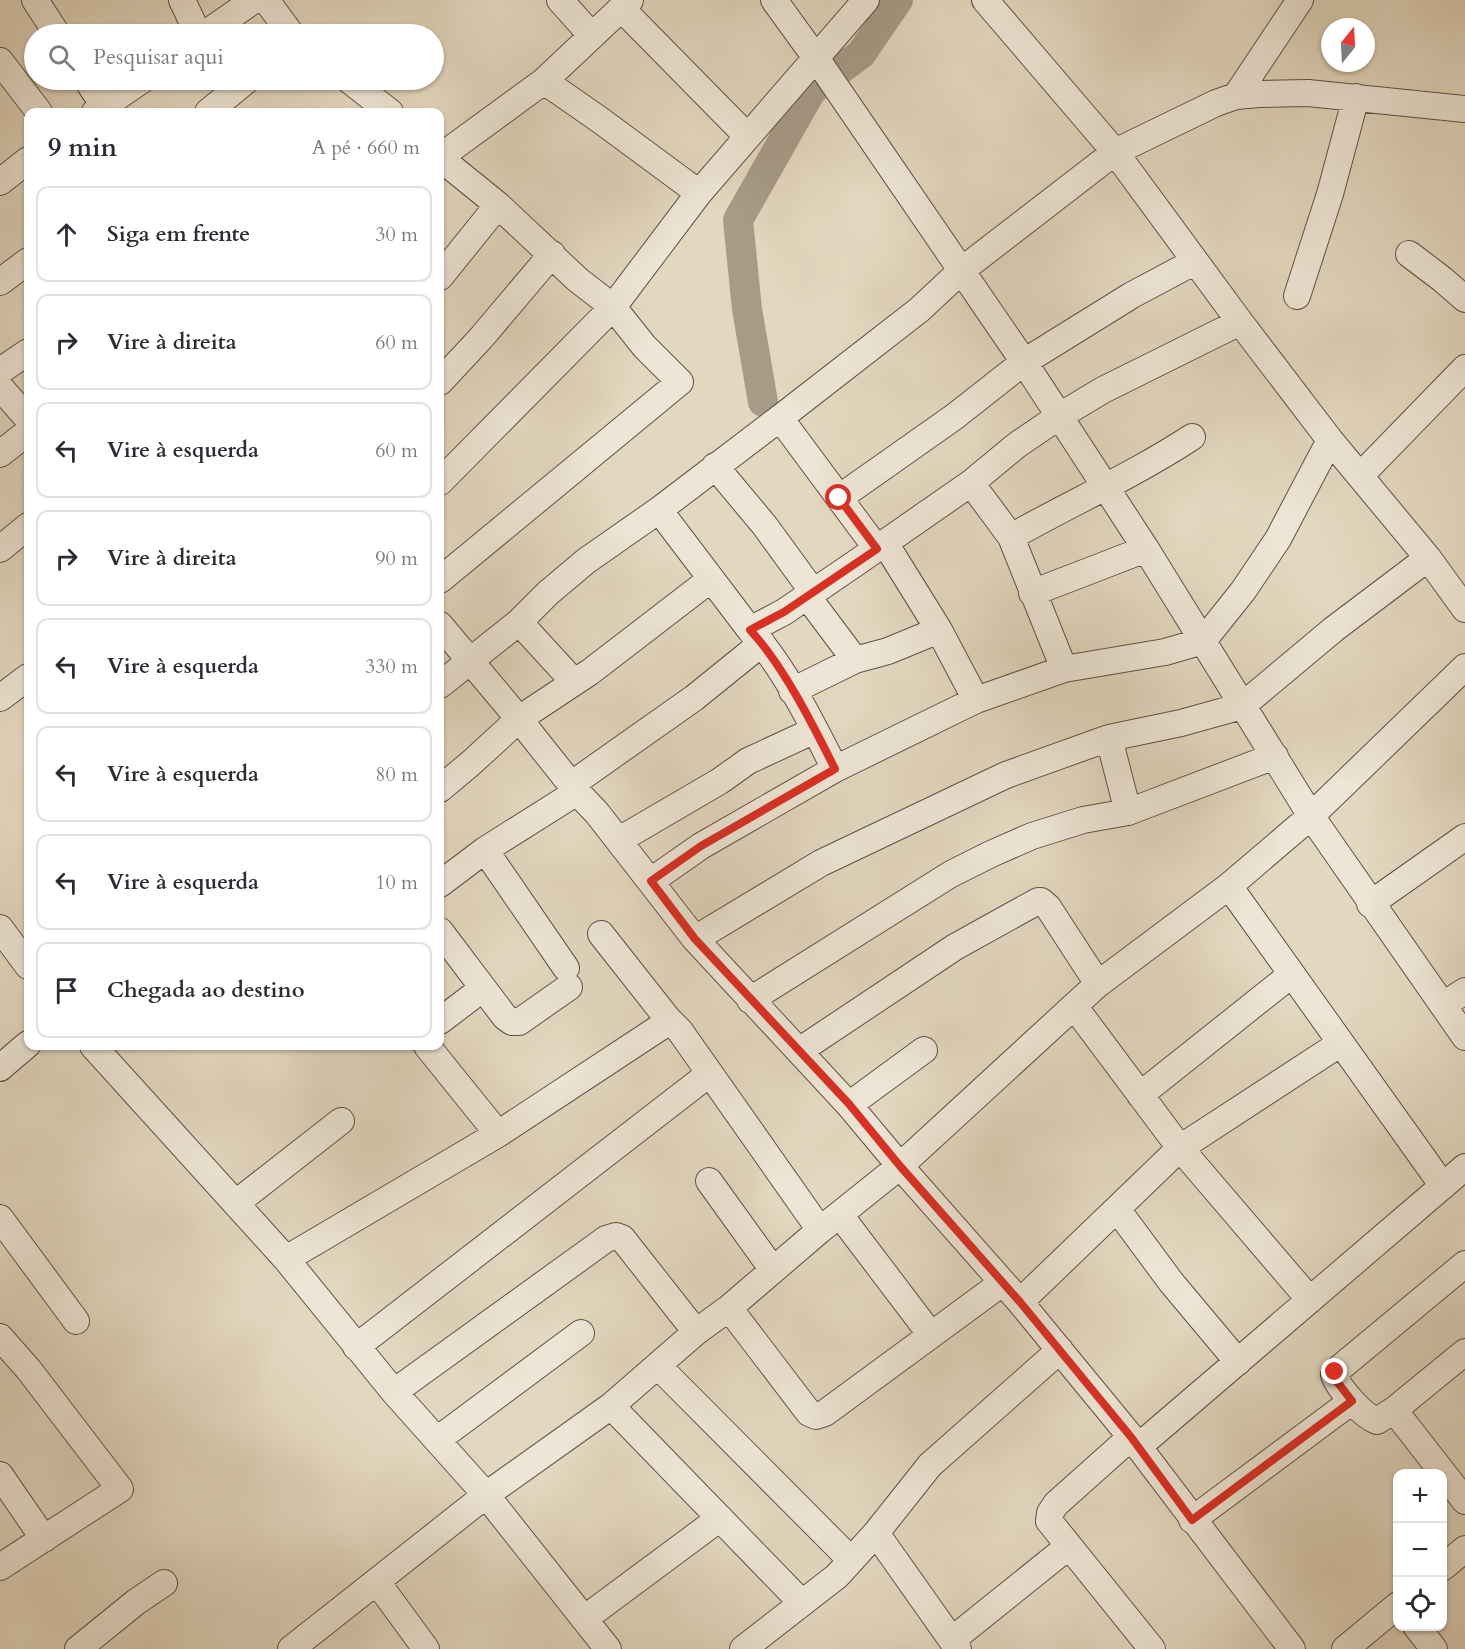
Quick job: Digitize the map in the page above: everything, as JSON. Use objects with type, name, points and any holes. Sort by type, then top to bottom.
[{"type":"street","points":[[35,0],[51,24]]},
{"type":"street","points":[[182,0],[193,24]]},
{"type":"street","points":[[219,24],[254,0]]},
{"type":"street","points":[[266,0],[284,24]]},
{"type":"street","points":[[560,0],[592,36]]},
{"type":"street","points":[[774,0],[1024,362],[1146,549],[1311,816],[1370,904],[1465,1037]]},
{"type":"street","points":[[444,478],[613,307],[699,193],[866,0]]},
{"type":"street","points":[[985,0],[1115,152],[1194,262],[1330,440],[1428,558],[1465,609]]},
{"type":"street","points":[[1236,96],[1300,0]]},
{"type":"street","points":[[444,155],[544,81],[626,4],[747,136]]},
{"type":"street","points":[[0,61],[36,108]]},
{"type":"street","points":[[544,81],[699,193]]},
{"type":"street","points":[[91,90],[99,108]]},
{"type":"street","points":[[103,108],[128,90]]},
{"type":"street","points":[[213,108],[234,90]]},
{"type":"street","points":[[362,90],[385,108]]},
{"type":"street","points":[[444,682],[519,622],[548,593],[586,561],[659,510],[780,418],[919,310],[962,270],[1115,152],[1205,108],[1236,96],[1281,92],[1356,97],[1465,109]]},
{"type":"street","points":[[1297,296],[1330,194],[1356,97]]},
{"type":"street","points":[[444,161],[498,205],[578,280],[613,307],[644,346],[680,382],[444,577]]},
{"type":"street","points":[[1,178],[24,163]]},
{"type":"street","points":[[444,273],[498,205]]},
{"type":"street","points":[[444,378],[552,254]]},
{"type":"street","points":[[1409,254],[1465,300]]},
{"type":"street","points":[[839,498],[954,417],[1024,362],[1132,295],[1194,262]]},
{"type":"street","points":[[0,282],[24,264]]},
{"type":"street","points":[[444,881],[694,698],[784,612],[971,483],[1017,445],[1103,390],[1240,322]]},
{"type":"street","points":[[0,370],[24,355]]},
{"type":"street","points":[[1360,476],[1465,368]]},
{"type":"street","points":[[0,387],[24,414]]},
{"type":"street","points":[[780,418],[839,498],[881,546],[939,630],[976,700]]},
{"type":"street","points":[[0,454],[24,435]]},
{"type":"street","points":[[1011,537],[1066,506],[1105,488],[1192,437]]},
{"type":"street","points":[[651,881],[701,846],[835,769],[976,700],[1064,669],[1165,652],[1203,641],[1243,591],[1278,539],[1330,440]]},
{"type":"street","points":[[715,466],[765,526],[855,660]]},
{"type":"street","points":[[971,483],[1011,537],[1021,557],[1032,593],[1064,669]]},
{"type":"street","points":[[659,510],[756,637],[792,691],[835,769]]},
{"type":"street","points":[[0,549],[24,529]]},
{"type":"street","points":[[1032,593],[1146,549]]},
{"type":"street","points":[[695,939],[821,863],[1006,775],[1110,738],[1181,723],[1242,706],[1335,629],[1428,558]]},
{"type":"street","points":[[444,786],[519,719],[590,672],[711,579]]},
{"type":"street","points":[[519,622],[574,682]]},
{"type":"street","points":[[444,630],[619,840],[695,939],[849,1104],[900,1166],[1020,1302],[1134,1442],[1292,1649]]},
{"type":"street","points":[[792,691],[855,660],[888,651],[939,630]]},
{"type":"street","points":[[291,1649],[486,1495],[611,1406],[696,1332],[729,1308],[900,1166],[1098,984],[1229,886],[1311,816],[1465,667]]},
{"type":"street","points":[[0,698],[24,680]]},
{"type":"street","points":[[619,840],[748,761],[815,730]]},
{"type":"street","points":[[1110,738],[1128,812]]},
{"type":"street","points":[[750,1000],[951,874],[1032,836],[1083,820],[1128,812],[1275,756]]},
{"type":"street","points":[[1370,904],[1465,837]]},
{"type":"street","points":[[444,937],[482,989],[505,1017],[512,1022],[519,1022],[568,978],[485,850]]},
{"type":"street","points":[[1229,886],[1443,1186]]},
{"type":"street","points":[[799,1051],[955,947],[1038,901],[1048,907],[1098,984]]},
{"type":"street","points":[[0,928],[24,961]]},
{"type":"street","points":[[601,934],[680,1031],[709,1074],[830,1222],[931,1335]]},
{"type":"street","points":[[1140,1095],[1292,974]]},
{"type":"street","points":[[444,1018],[482,989]]},
{"type":"street","points":[[1443,1005],[1465,991]]},
{"type":"street","points":[[1074,1006],[1180,1148],[1310,1300]]},
{"type":"street","points":[[286,1259],[498,1134],[659,1028],[669,1019]]},
{"type":"street","points":[[1020,1302],[1180,1148],[1341,1042]]},
{"type":"street","points":[[0,1068],[24,1047]]},
{"type":"street","points":[[97,1050],[286,1259],[394,1392],[486,1495],[608,1649]]},
{"type":"street","points":[[430,1050],[498,1134]]},
{"type":"street","points":[[849,1104],[924,1050]]},
{"type":"street","points":[[356,1347],[709,1074]]},
{"type":"street","points":[[236,1203],[341,1121]]},
{"type":"street","points":[[1152,1649],[1049,1521],[1050,1513],[1056,1504],[1238,1362],[1465,1167]]},
{"type":"street","points":[[708,1181],[773,1270]]},
{"type":"street","points":[[1117,1209],[1171,1282],[1238,1362]]},
{"type":"street","points":[[0,1218],[76,1321]]},
{"type":"street","points":[[394,1392],[606,1239],[616,1236],[622,1238],[696,1332]]},
{"type":"street","points":[[1465,1264],[1335,1372],[1335,1379],[1352,1401],[1377,1421],[1394,1410],[1465,1352]]},
{"type":"street","points":[[729,1308],[809,1413],[816,1416],[825,1413],[1002,1283]]},
{"type":"street","points":[[437,1440],[581,1333]]},
{"type":"street","points":[[0,1337],[29,1370],[120,1487],[119,1491],[0,1567]]},
{"type":"street","points":[[743,1649],[837,1576],[876,1533],[930,1465],[1059,1350]]},
{"type":"street","points":[[658,1366],[851,1560]]},
{"type":"street","points":[[1192,1520],[1352,1401]]},
{"type":"street","points":[[611,1406],[802,1603]]},
{"type":"street","points":[[1394,1410],[1465,1501]]},
{"type":"street","points":[[0,1475],[44,1539]]},
{"type":"street","points":[[584,1619],[720,1518]]},
{"type":"street","points":[[876,1533],[955,1645],[1069,1546]]},
{"type":"street","points":[[1447,1565],[1465,1550]]},
{"type":"street","points":[[378,1581],[426,1649]]},
{"type":"street","points":[[78,1649],[136,1602],[164,1583]]},
{"type":"street","points":[[1345,1649],[1393,1609]]},
{"type":"street","points":[[1420,1631],[1434,1649]]},
{"type":"waterway","points":[[763,402],[747,309],[738,220],[811,91],[861,54],[898,0]]},
{"type":"route","points":[[839,498],[877,549],[784,612],[750,630],[762,643],[792,691],[835,769],[701,846],[651,881],[695,939],[849,1104],[900,1166],[1020,1302],[1131,1437],[1192,1520],[1352,1401],[1335,1379],[1335,1372]]}]
